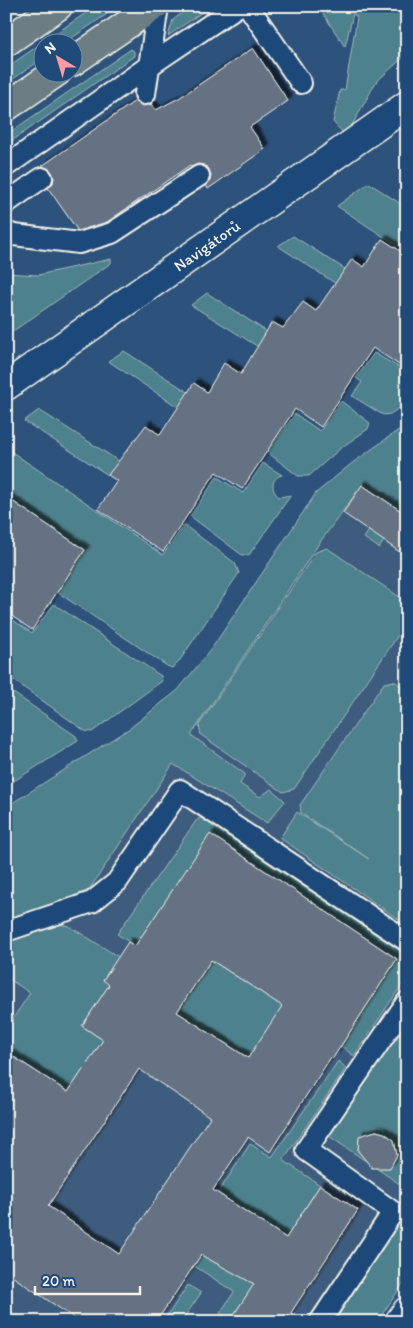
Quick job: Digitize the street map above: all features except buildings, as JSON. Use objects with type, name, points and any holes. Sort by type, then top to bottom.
[{"type":"main road","points":[[6,42],[58,6]]},
{"type":"main road","points":[[82,55],[154,6]]},
{"type":"main road","points":[[6,107],[42,82]]},
{"type":"street","name":"Navigátorů","points":[[6,386],[407,105]]},
{"type":"street","points":[[399,1322],[407,1310]]},
{"type":"lane","points":[[145,94],[158,6]]},
{"type":"lane","points":[[6,166],[238,6]]},
{"type":"lane","points":[[248,6],[301,83]]},
{"type":"lane","points":[[6,232],[14,235],[79,243],[112,233],[199,176]]},
{"type":"lane","points":[[6,203],[42,178]]},
{"type":"lane","points":[[6,931],[92,902],[116,882],[180,790],[407,941]]},
{"type":"lane","points":[[320,1322],[393,1212],[306,1150],[407,1002]]},
{"type":"shaded area","points":[[407,439],[407,1253],[361,1322],[6,1322],[6,827],[142,743],[266,583]]},
{"type":"green space","points":[[96,6],[119,6],[81,32],[58,32]]},
{"type":"green space","points":[[191,6],[211,6],[168,36],[173,20]]},
{"type":"green space","points":[[318,6],[407,6],[407,54],[376,82],[346,136],[333,122],[340,90],[345,90],[357,17],[353,14],[345,47]]},
{"type":"green space","points":[[131,49],[134,51],[134,56],[6,145],[6,135]]},
{"type":"green space","points":[[32,50],[32,66],[6,84],[6,68]]},
{"type":"green space","points":[[369,183],[407,208],[407,252],[337,206]]},
{"type":"green space","points":[[293,236],[345,269],[344,289],[278,246]]},
{"type":"green space","points":[[111,259],[111,263],[6,336],[6,273],[38,275]]},
{"type":"green space","points":[[207,293],[275,337],[265,351],[191,305]]},
{"type":"green space","points":[[124,351],[188,392],[187,413],[108,361]]},
{"type":"green space","points":[[374,353],[400,368],[407,358],[402,370],[407,375],[407,403],[390,414],[383,415],[352,396],[362,382],[356,378]]},
{"type":"green space","points":[[341,401],[370,423],[368,429],[342,447],[309,476],[298,476],[267,452],[295,414],[320,431]]},
{"type":"green space","points":[[39,410],[119,461],[108,475],[24,421]]},
{"type":"green space","points":[[407,424],[407,508],[379,548],[364,538],[388,502],[362,485],[320,542],[191,735],[245,774],[240,784],[260,797],[271,789],[285,801],[267,823],[173,764],[89,890],[6,922],[6,807],[130,728],[178,690],[212,648],[316,493],[351,464]]},
{"type":"green space","points":[[6,448],[163,555],[184,525],[235,563],[239,573],[178,663],[172,668],[57,592],[85,550],[6,497]]},
{"type":"green space","points":[[263,463],[282,475],[275,479],[273,485],[276,494],[279,497],[291,495],[249,555],[242,555],[190,516],[217,477],[243,493]]},
{"type":"green space","points":[[327,548],[407,602],[407,622],[294,789],[283,792],[201,735],[199,725],[316,552]]},
{"type":"green space","points":[[54,604],[161,676],[162,681],[92,732],[85,731],[6,675],[7,616],[32,633]]},
{"type":"green space","points":[[394,681],[407,690],[407,925],[280,838],[297,812],[369,859],[301,813],[300,805],[384,683]]},
{"type":"green space","points":[[6,688],[76,736],[78,741],[9,784],[6,784]]},
{"type":"green space","points":[[203,816],[407,949],[407,977],[354,1056],[341,1046],[397,959],[210,835],[135,946],[117,934],[196,821]]},
{"type":"green space","points":[[54,923],[69,926],[125,961],[82,1026],[103,1040],[68,1092],[6,1052],[6,1029],[30,993],[6,977],[6,943]]},
{"type":"green space","points":[[211,960],[283,1006],[249,1058],[177,1012]]},
{"type":"green space","points":[[407,1014],[407,1189],[326,1134]],"holes":[[[376,1131],[383,1133],[393,1141],[396,1151],[392,1163],[387,1168],[378,1167],[371,1163],[358,1151],[362,1136]]]},
{"type":"green space","points":[[338,1061],[346,1068],[283,1160],[320,1185],[286,1238],[218,1193],[250,1144],[272,1157]]},
{"type":"green space","points":[[407,1192],[407,1278],[377,1322],[323,1322]]},
{"type":"green space","points":[[191,1235],[211,1260],[221,1266],[226,1260],[257,1280],[230,1320],[220,1313],[234,1292],[178,1255]]},
{"type":"green space","points":[[188,1285],[201,1293],[181,1322],[163,1322]]}]
